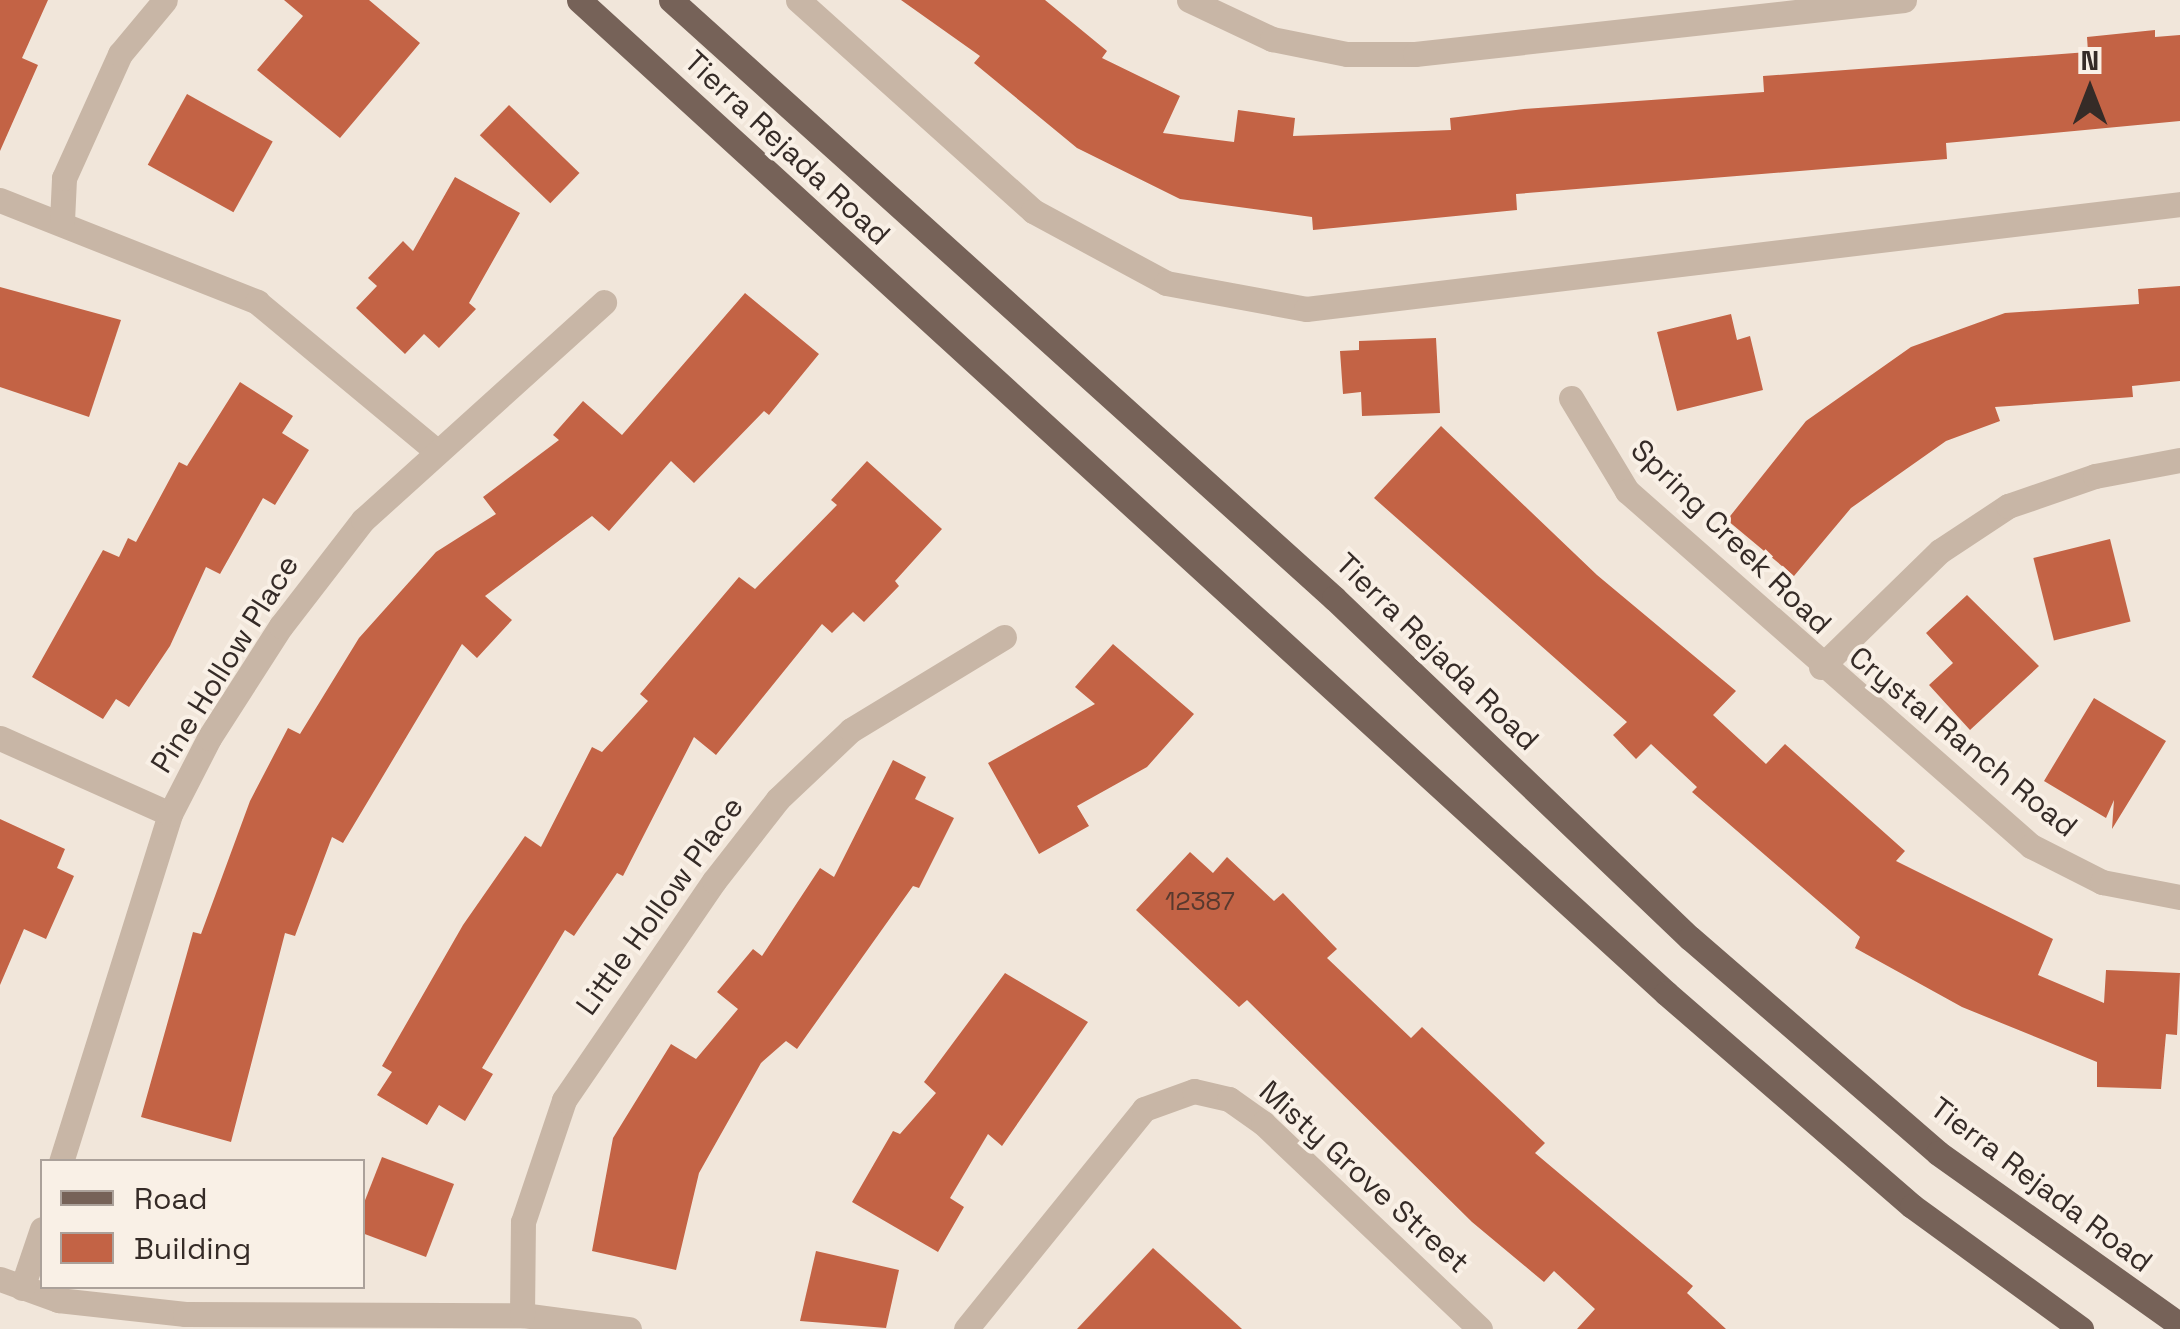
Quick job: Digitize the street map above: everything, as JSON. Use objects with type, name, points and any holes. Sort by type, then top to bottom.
[{"type":"main road","name":"Tierra Rejada Road","points":[[579,0],[1666,994],[1912,1206],[2081,1329]]},
{"type":"main road","name":"Tierra Rejada Road","points":[[671,0],[1334,598],[1690,938],[1938,1152],[2180,1325]]},
{"type":"street","points":[[62,221],[64,178],[120,54],[164,0]]},
{"type":"street","points":[[798,0],[1033,211],[1166,283],[1306,309],[2180,204]]},
{"type":"street","points":[[1189,0],[1272,39],[1347,54],[1473,49],[1904,0]]},
{"type":"street","points":[[0,200],[62,221],[257,302],[436,450]]},
{"type":"street","name":"Pine Hollow Place","points":[[62,1159],[170,814],[209,738],[315,577],[436,450],[604,302]]},
{"type":"street","name":"Spring Creek Road","points":[[1571,398],[1627,491],[1821,667]]},
{"type":"street","points":[[1821,667],[1926,564],[2008,506],[2095,476],[2180,460]]},
{"type":"street","name":"Little Hollow Place","points":[[522,1315],[523,1222],[564,1100],[714,881],[802,772],[850,730],[1004,637]]},
{"type":"street","name":"Crystal Ranch Road","points":[[1821,667],[2058,864],[2180,897]]},
{"type":"street","points":[[0,738],[170,814]]},
{"type":"street","name":"Misty Grove Street","points":[[966,1329],[1144,1110],[1194,1091],[1229,1098],[1263,1123],[1480,1329]]},
{"type":"street","points":[[40,1232],[11,1283],[40,1288]]},
{"type":"street","points":[[45,1289],[185,1314],[522,1315],[629,1329]]},
{"type":"building","points":[[0,0],[48,0],[22,58],[38,65],[0,151]]},
{"type":"building","points":[[284,0],[369,0],[420,43],[340,138],[257,70],[303,16]]},
{"type":"building","points":[[901,0],[1045,0],[1107,51],[1102,58],[1180,96],[1163,133],[1234,142],[1238,110],[1295,118],[1293,136],[1451,130],[1450,118],[1524,109],[1764,92],[1763,76],[2088,52],[2087,37],[2155,30],[2155,37],[2180,35],[2180,121],[1946,143],[1947,159],[1516,194],[1517,210],[1313,230],[1312,217],[1180,199],[1077,148],[974,63],[980,56]]},
{"type":"building","points":[[187,94],[273,142],[233,212],[148,165]]},
{"type":"building","points":[[509,105],[579,173],[550,203],[480,135]]},
{"type":"building","points":[[455,177],[520,213],[469,303],[476,309],[439,348],[424,334],[405,354],[356,308],[377,286],[368,278],[403,241],[413,251]]},
{"type":"building","points":[[2180,286],[2180,381],[2132,386],[2133,397],[1995,407],[2000,421],[1946,441],[1851,508],[1794,576],[1727,520],[1806,421],[1911,347],[2005,313],[2139,304],[2138,289]]},
{"type":"building","points":[[0,287],[121,320],[89,417],[0,387]]},
{"type":"building","points":[[745,293],[819,354],[769,415],[764,411],[694,483],[671,461],[609,531],[592,516],[485,596],[512,620],[477,658],[462,644],[343,843],[332,837],[295,936],[285,933],[231,1142],[141,1117],[193,932],[201,934],[250,801],[288,728],[300,734],[359,638],[436,552],[496,514],[483,497],[559,440],[553,435],[583,401],[622,435]]},
{"type":"building","points":[[1731,314],[1737,340],[1750,336],[1763,390],[1677,411],[1657,332]]},
{"type":"building","points":[[1436,338],[1440,413],[1362,416],[1361,392],[1343,394],[1340,351],[1359,350],[1359,341]]},
{"type":"building","points":[[240,382],[293,416],[282,433],[309,450],[275,505],[263,498],[220,574],[206,567],[170,646],[129,707],[116,699],[103,719],[32,677],[103,550],[119,557],[128,538],[136,542],[179,462],[187,466]]},
{"type":"building","points":[[1441,426],[1597,575],[1736,691],[1713,715],[1766,764],[1785,744],[1905,851],[1896,861],[2053,939],[2038,975],[2104,1003],[2106,970],[2180,973],[2177,1035],[2166,1034],[2161,1089],[2097,1087],[2097,1062],[1962,1007],[1855,948],[1860,937],[1692,792],[1697,787],[1651,744],[1636,759],[1613,735],[1627,722],[1374,498]]},
{"type":"building","points":[[867,461],[942,529],[895,581],[899,586],[864,622],[853,612],[832,633],[822,624],[716,755],[694,737],[623,876],[617,873],[574,936],[565,930],[482,1068],[493,1074],[465,1121],[439,1105],[427,1125],[377,1095],[392,1072],[382,1066],[463,925],[525,836],[541,847],[592,747],[602,752],[648,701],[640,694],[739,577],[755,589],[837,505],[831,500]]},
{"type":"building","points":[[2110,539],[2131,621],[2054,641],[2033,558]]},
{"type":"building","points":[[1967,595],[2039,666],[1970,730],[1929,685],[1953,663],[1926,633]]},
{"type":"building","points":[[1113,644],[1194,714],[1147,767],[1077,806],[1089,826],[1039,854],[988,763],[1095,704],[1075,687]]},
{"type":"building","points":[[2094,698],[2166,741],[2112,829],[2114,800],[2106,818],[2044,781]]},
{"type":"building","points":[[893,760],[926,777],[915,799],[954,818],[919,888],[913,886],[797,1049],[786,1041],[761,1063],[699,1173],[676,1270],[592,1251],[613,1138],[671,1044],[696,1059],[738,1009],[717,992],[753,949],[762,956],[820,868],[834,877]]},
{"type":"building","points":[[0,819],[65,849],[57,868],[74,876],[46,939],[24,929],[0,985]]},
{"type":"building","points":[[1190,852],[1213,873],[1227,857],[1274,901],[1283,893],[1337,949],[1327,958],[1411,1038],[1422,1027],[1545,1143],[1535,1153],[1693,1286],[1687,1293],[1726,1329],[1577,1329],[1595,1309],[1554,1271],[1544,1282],[1472,1222],[1247,1000],[1239,1007],[1136,910]]},
{"type":"building","points":[[1005,973],[1088,1022],[1002,1146],[988,1134],[950,1198],[964,1207],[938,1252],[852,1202],[893,1131],[900,1134],[936,1093],[924,1082]]},
{"type":"building","points":[[382,1157],[454,1184],[426,1257],[365,1234],[365,1200]]},
{"type":"building","points":[[1153,1248],[1242,1329],[1077,1329]]},
{"type":"building","points":[[816,1251],[899,1270],[886,1328],[800,1321]]}]
